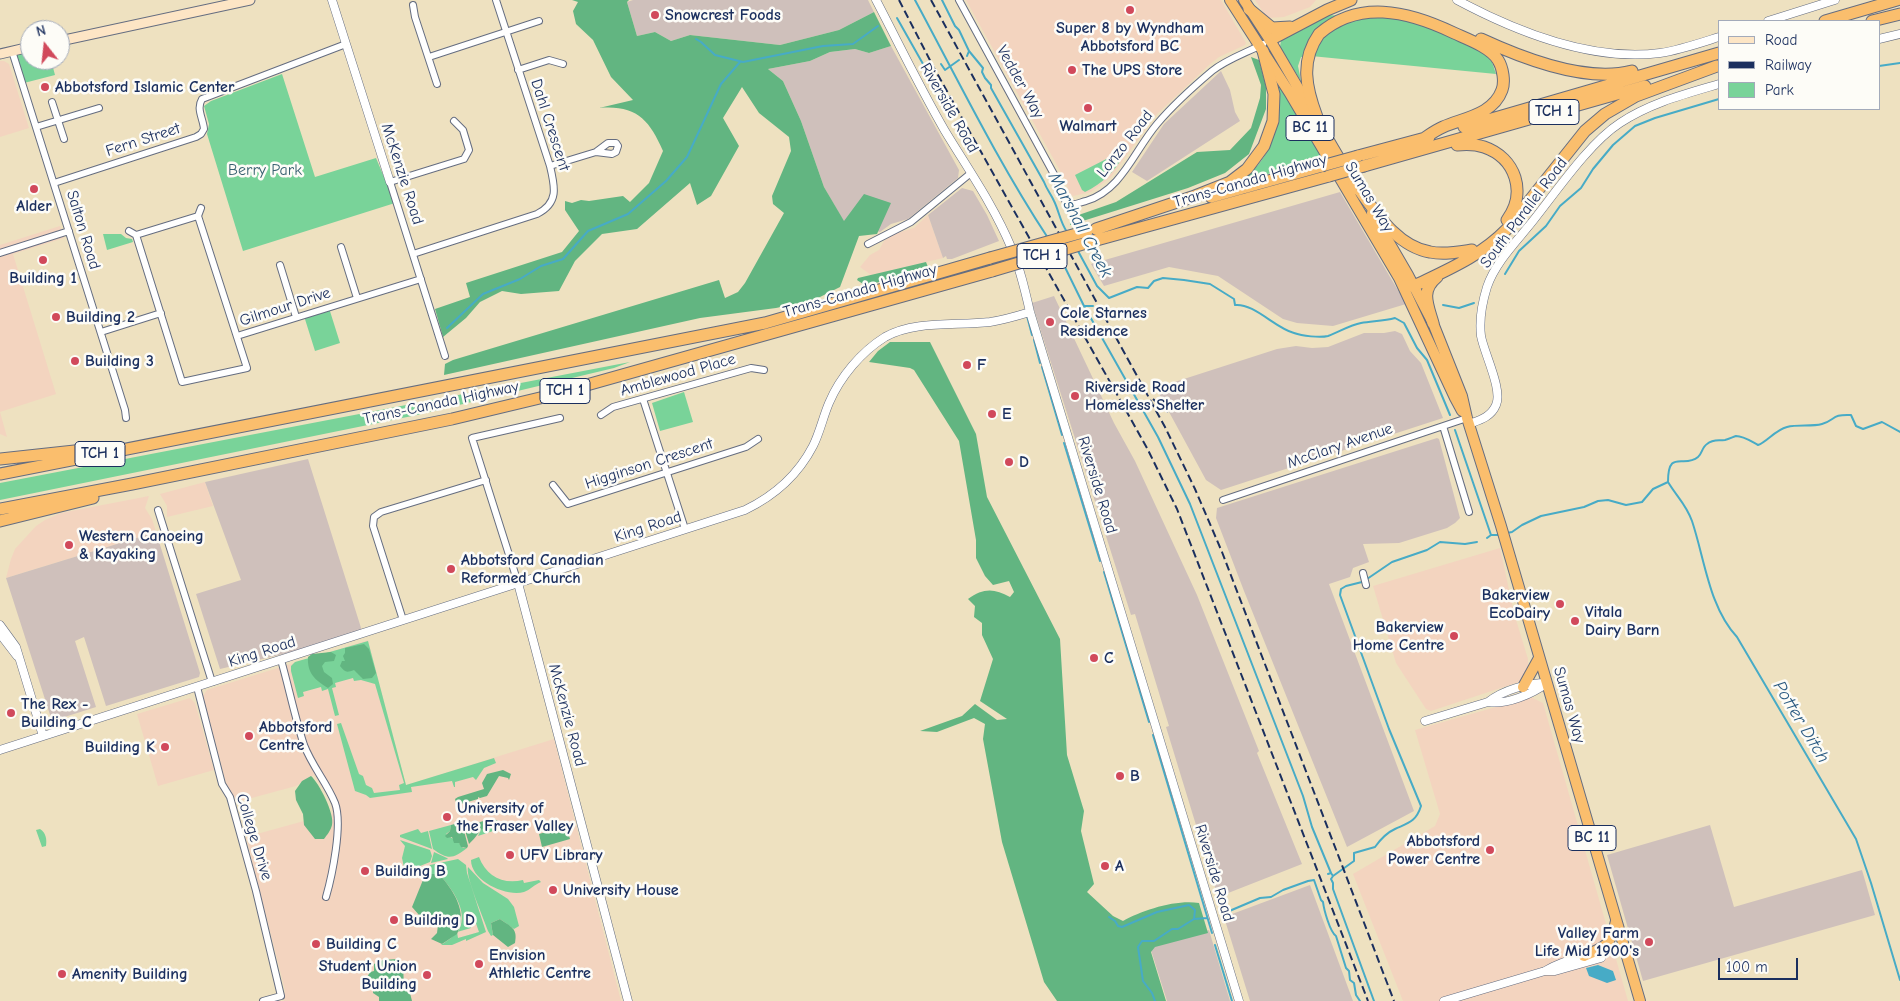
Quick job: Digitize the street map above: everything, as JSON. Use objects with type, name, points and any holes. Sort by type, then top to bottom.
[{"type":"highway","name":"Sumas Way","points":[[1230,0],[1360,209],[1410,284],[1455,398],[1468,421]]},
{"type":"highway","points":[[1270,40],[1351,0]]},
{"type":"highway","points":[[1828,20],[1897,0]]},
{"type":"highway","points":[[1316,117],[1308,95],[1306,80],[1309,52],[1315,40],[1336,15],[1355,6],[1370,3],[1384,4],[1413,13],[1483,48],[1498,60],[1501,68],[1502,91],[1491,105],[1480,113],[1443,127],[1423,138]]},
{"type":"highway","points":[[1405,3],[1504,50],[1552,66],[1574,71],[1620,74],[1662,62],[1718,53]]},
{"type":"highway","name":"Sumas Way","points":[[1246,5],[1270,40],[1316,117],[1433,323],[1462,396],[1468,421],[1502,526],[1640,1001]]},
{"type":"highway","points":[[1246,5],[1272,28],[1294,27]]},
{"type":"highway","points":[[1876,20],[1900,14]]},
{"type":"highway","points":[[1092,234],[1192,198],[1230,182],[1247,170],[1264,146],[1273,121],[1274,94],[1261,49]]},
{"type":"highway","name":"Trans-Canada Highway","points":[[0,474],[765,323],[990,258],[1092,234],[1326,171],[1361,161],[1423,138],[1718,53]]},
{"type":"highway","points":[[1410,284],[1444,272],[1476,256],[1493,244],[1585,131],[1605,114],[1636,96],[1718,66]]},
{"type":"highway","name":"Trans-Canada Highway","points":[[1361,161],[1392,158],[1718,66]]},
{"type":"highway","points":[[1392,158],[1470,144],[1483,146],[1498,153],[1509,164],[1516,176],[1518,193],[1514,210],[1503,225],[1472,250],[1410,284]]},
{"type":"highway","points":[[1354,183],[1394,233],[1410,245],[1429,252],[1472,250]]},
{"type":"highway","name":"Trans-Canada Highway","points":[[0,509],[452,419],[544,397],[992,271],[1092,234]]},
{"type":"highway","points":[[1433,323],[1426,301],[1427,289],[1444,272]]},
{"type":"highway","points":[[0,459],[199,435]]},
{"type":"highway","points":[[0,521],[74,504],[120,490],[132,484]]},
{"type":"highway","points":[[1524,687],[1539,658]]},
{"type":"highway","points":[[1584,956],[1604,948],[1610,941],[1617,920]]},
{"type":"main road","points":[[70,39],[250,0]]},
{"type":"main road","points":[[0,54],[20,49]]},
{"type":"street","name":"McKenzie Road","points":[[332,0],[445,356]]},
{"type":"street","name":"Dahl Crescent","points":[[413,254],[536,214],[550,206],[554,183],[550,166],[496,0]]},
{"type":"street","name":"Riverside Road","points":[[876,0],[904,58],[994,211],[1020,270],[1030,312],[1239,1001]]},
{"type":"street","name":"Vedder Way","points":[[959,0],[1056,178]]},
{"type":"street","points":[[1457,0],[1536,36],[1585,49],[1637,54],[1660,53],[1718,37]]},
{"type":"street","points":[[1771,20],[1835,0]]},
{"type":"street","points":[[413,5],[415,17],[437,84]]},
{"type":"street","points":[[428,57],[539,22]]},
{"type":"street","points":[[1880,39],[1900,34]]},
{"type":"street","name":"Lonzo Road","points":[[1056,178],[1065,200],[1070,204],[1077,204],[1100,195],[1110,188],[1123,174],[1159,122],[1212,70],[1226,61],[1261,49],[1270,40]]},
{"type":"street","name":"Fern Street","points":[[54,182],[196,137],[204,129],[199,110],[199,104],[202,99],[346,44]]},
{"type":"street","name":"Salton Road","points":[[12,51],[70,231],[126,418]]},
{"type":"street","points":[[518,70],[549,60],[563,64]]},
{"type":"street","name":"South Parallel Road","points":[[1468,421],[1486,417],[1497,404],[1498,393],[1484,350],[1480,318],[1488,284],[1504,257],[1588,152],[1619,123],[1639,111],[1718,84]]},
{"type":"street","points":[[52,102],[64,139]]},
{"type":"street","points":[[36,127],[99,108]]},
{"type":"street","points":[[390,182],[464,159],[469,150],[463,130],[454,121]]},
{"type":"street","points":[[550,166],[596,152]]},
{"type":"street","points":[[868,244],[911,222],[971,173]]},
{"type":"street","points":[[201,208],[198,216],[237,336]]},
{"type":"street","points":[[136,235],[198,216]]},
{"type":"street","points":[[0,253],[70,231]]},
{"type":"street","points":[[101,332],[160,313],[136,235],[129,231]]},
{"type":"street","points":[[341,247],[357,298]]},
{"type":"street","points":[[280,265],[296,316]]},
{"type":"street","name":"Gilmour Drive","points":[[160,313],[182,382],[247,368],[237,336],[296,316],[421,279]]},
{"type":"street","name":"King Road","points":[[0,750],[745,510],[779,489],[798,469],[812,447],[828,404],[843,378],[862,356],[886,337],[900,331],[919,327],[989,322],[1030,312]]},
{"type":"street","name":"Amblewood Place","points":[[601,415],[613,407],[751,368],[764,370]]},
{"type":"street","points":[[643,399],[685,529]]},
{"type":"street","name":"McKenzie Road","points":[[560,418],[472,438],[518,583],[628,1001]]},
{"type":"street","name":"McClary Avenue","points":[[1223,500],[1444,426],[1468,421]]},
{"type":"street","points":[[1444,426],[1469,512]]},
{"type":"street","name":"Higginson Crescent","points":[[554,485],[568,504],[746,447],[758,438]]},
{"type":"street","points":[[403,620],[373,526],[374,517],[381,512],[486,480]]},
{"type":"street","points":[[158,510],[212,682]]},
{"type":"street","points":[[1363,573],[1366,585]]},
{"type":"street","points":[[0,625],[12,641],[43,736]]},
{"type":"street","points":[[0,634],[18,658]]},
{"type":"street","points":[[281,660],[304,744],[310,759],[332,798],[337,812],[338,834],[326,897]]},
{"type":"street","points":[[1488,702],[1495,696],[1535,683],[1547,684]]},
{"type":"street","points":[[1425,721],[1488,702],[1498,703],[1537,691],[1547,684]]},
{"type":"street","name":"College Drive","points":[[197,687],[222,784],[230,797],[256,891],[281,996],[263,1001]]},
{"type":"street","points":[[1444,1001],[1545,971],[1584,956],[1616,949],[1625,949]]},
{"type":"street","points":[[1545,971],[1556,971],[1618,954],[1625,949]]},
{"type":"shaded area","points":[[633,0],[868,0],[874,12],[839,30],[780,45],[690,35],[671,41],[655,32],[637,36],[627,2]]},
{"type":"shaded area","points":[[966,0],[1221,0],[1246,43],[1219,57],[1209,65],[1155,116],[1111,177],[1091,192],[1073,196],[1070,194],[1064,178]]},
{"type":"shaded area","points":[[1255,0],[1316,0],[1310,7],[1284,17],[1267,18]]},
{"type":"shaded area","points":[[891,46],[959,170],[958,178],[908,219],[891,224],[880,232],[844,222],[824,187],[801,121],[783,81],[768,69],[810,61],[830,52],[855,49],[869,53]]},
{"type":"shaded area","points":[[0,61],[9,64],[29,128],[0,137]]},
{"type":"shaded area","points":[[1221,71],[1230,90],[1235,112],[1240,121],[1147,181],[1132,172],[1164,124]]},
{"type":"shaded area","points":[[962,188],[973,191],[999,241],[952,259],[947,259],[946,256],[943,258],[928,215]]},
{"type":"shaded area","points":[[1340,192],[1406,304],[1333,326],[1297,323],[1283,319],[1218,276],[1169,267],[1104,286],[1091,264]]},
{"type":"shaded area","points":[[928,215],[943,258],[871,275],[860,267],[870,255],[879,250],[884,241],[894,234],[914,228]]},
{"type":"shaded area","points":[[60,226],[64,238],[13,254],[56,394],[0,412],[0,245]]},
{"type":"shaded area","points":[[1054,296],[1114,423],[1135,461],[1197,595],[1259,751],[1257,753],[1302,864],[1218,897],[1166,727],[1169,726],[1135,614],[1131,615],[1032,303]]},
{"type":"shaded area","points":[[1395,331],[1402,334],[1410,351],[1421,363],[1443,418],[1221,490],[1206,480],[1156,388],[1277,349],[1296,346],[1328,347],[1364,333]]},
{"type":"shaded area","points":[[0,412],[7,437],[0,434]]},
{"type":"shaded area","points":[[1437,438],[1439,439],[1460,518],[1447,528],[1399,543],[1363,544],[1369,562],[1353,568],[1350,577],[1329,584],[1414,811],[1347,847],[1216,518],[1217,508]]},
{"type":"shaded area","points":[[308,459],[362,631],[313,647],[220,669],[196,594],[241,580],[205,482]]},
{"type":"shaded area","points":[[205,482],[213,506],[167,517],[167,506],[160,494]]},
{"type":"shaded area","points":[[149,496],[145,508],[152,519],[156,532],[6,578],[15,549],[36,526],[45,520],[61,513]]},
{"type":"shaded area","points":[[156,532],[200,673],[199,677],[106,706],[84,637],[75,641],[96,707],[52,721],[6,578]]},
{"type":"shaded area","name":"Bakerview Home Centre","points":[[1500,548],[1514,613],[1528,659],[1528,670],[1519,682],[1431,711],[1426,709],[1396,663],[1373,586]]},
{"type":"shaded area","name":"University of the Fraser Valley","points":[[368,640],[406,785],[554,739],[621,1001],[284,1001],[285,990],[246,837],[333,813],[330,800],[314,775],[296,786],[237,802],[226,783],[203,696],[207,690]]},
{"type":"shaded area","name":"Abbotsford Power Centre","points":[[1531,697],[1543,703],[1628,1001],[1403,1001],[1353,874],[1435,826],[1440,814],[1415,730]]},
{"type":"shaded area","points":[[190,698],[195,703],[214,770],[158,786],[137,714]]},
{"type":"shaded area","points":[[1710,825],[1734,907],[1862,870],[1875,915],[1643,981],[1607,855]]},
{"type":"shaded area","points":[[1310,885],[1353,1001],[1250,1001],[1224,917]]},
{"type":"shaded area","points":[[1209,930],[1230,1001],[1167,1001],[1150,947]]},
{"type":"green space","points":[[572,0],[629,0],[627,2],[637,36],[655,32],[671,41],[690,35],[780,45],[839,30],[874,12],[891,46],[869,53],[855,49],[830,52],[810,61],[768,69],[783,81],[801,121],[824,187],[844,221],[864,194],[891,203],[877,234],[859,236],[840,287],[814,300],[776,308],[700,318],[444,375],[445,364],[453,360],[719,280],[725,298],[738,292],[745,283],[784,213],[773,204],[772,196],[791,151],[789,137],[759,113],[742,87],[723,118],[739,146],[711,196],[697,205],[690,183],[637,229],[602,234],[575,261],[559,291],[521,294],[502,291],[480,302],[466,318],[443,337],[435,309],[470,297],[466,283],[562,252],[579,231],[565,210],[565,201],[572,203],[581,200],[589,201],[623,196],[630,202],[649,183],[663,151],[652,130],[640,116],[623,109],[599,108],[633,100],[611,77],[593,40],[576,24],[573,11],[578,2]]},
{"type":"green space","points":[[1388,8],[1483,52],[1492,62],[1496,74],[1311,56],[1301,57],[1298,66],[1301,81],[1280,47],[1281,40],[1327,15],[1345,16]]},
{"type":"green space","points":[[20,50],[20,70],[54,70],[55,75],[24,83],[13,52]]},
{"type":"green space","points":[[1251,57],[1259,60],[1266,87],[1266,109],[1249,154],[1225,173],[1188,188],[1070,225],[1070,218],[1116,202],[1197,152],[1230,150],[1251,128],[1260,98],[1261,85]]},
{"type":"green space","name":"Berry Park","points":[[282,74],[315,177],[376,158],[395,203],[243,251],[207,134],[209,124],[204,106],[211,101]]},
{"type":"green space","points":[[1278,83],[1323,158],[1233,184],[1249,173],[1265,156],[1275,126]]},
{"type":"green space","points":[[1120,152],[1124,155],[1108,176],[1091,189],[1085,192],[1082,190],[1075,175]]},
{"type":"green space","points":[[103,234],[121,234],[126,238],[132,239],[133,242],[107,250]]},
{"type":"green space","points":[[926,262],[928,267],[866,286],[857,280],[858,278]]},
{"type":"green space","points":[[329,308],[340,343],[315,351],[304,316]]},
{"type":"green space","points":[[890,342],[930,342],[976,434],[987,497],[1060,639],[1067,755],[1084,811],[1081,831],[1094,884],[1087,892],[1113,916],[1123,921],[1160,906],[1190,902],[1199,903],[1208,933],[1155,947],[1151,952],[1166,1001],[1057,1001],[1044,982],[1002,842],[983,739],[985,724],[974,718],[937,732],[920,731],[962,716],[975,704],[997,720],[1007,719],[980,701],[993,659],[982,635],[982,623],[974,617],[975,606],[968,599],[989,590],[1010,597],[1014,592],[1009,581],[993,585],[985,576],[976,558],[976,540],[959,441],[914,370],[869,362],[878,351]]},
{"type":"green space","points":[[630,362],[614,368],[417,415],[0,500],[0,483]]},
{"type":"green space","points":[[684,392],[693,422],[660,431],[652,403]]},
{"type":"green space","points":[[368,641],[406,785],[494,758],[496,763],[484,768],[476,780],[473,777],[455,782],[455,787],[452,781],[411,787],[412,792],[370,798],[355,791],[337,724],[341,723],[359,774],[363,776],[366,785],[372,788],[374,793],[400,790],[399,785],[404,783],[375,684],[361,680],[354,681],[353,678],[335,683],[336,687],[332,688],[339,715],[335,716],[328,689],[322,691],[321,687],[303,692],[304,696],[298,698],[291,666],[295,662]]},
{"type":"green space","points":[[364,644],[369,649],[376,673],[372,678],[363,679],[354,670],[346,671],[340,666],[342,661],[345,661],[343,656],[345,648]]},
{"type":"green space","points":[[331,652],[336,655],[334,661],[325,662],[322,666],[324,672],[332,678],[333,684],[328,688],[310,672],[308,657],[312,654]]},
{"type":"green space","points":[[503,770],[511,774],[509,780],[499,776],[487,796],[478,797],[478,799],[457,805],[455,799],[458,797],[484,789],[482,783],[487,774]]},
{"type":"green space","points":[[311,776],[322,792],[331,814],[331,827],[324,839],[315,839],[304,825],[303,814],[296,800],[295,791],[302,781]]},
{"type":"green space","points":[[493,818],[501,823],[501,826],[482,829],[469,844],[464,827]]},
{"type":"green space","points":[[458,823],[459,827],[463,827],[467,848],[461,847],[459,843],[454,843],[452,837],[447,838],[445,836],[450,831],[451,825]]},
{"type":"green space","points":[[451,825],[450,831],[446,834],[463,848],[467,848],[450,857],[433,849],[429,831]]},
{"type":"green space","points":[[487,825],[501,826],[502,828],[478,836],[482,828]]},
{"type":"green space","points":[[566,826],[570,839],[542,847],[539,834]]},
{"type":"green space","points":[[40,829],[44,832],[46,839],[46,846],[42,847],[36,830]]},
{"type":"green space","points":[[418,829],[421,833],[428,831],[432,849],[400,837],[400,835]]},
{"type":"green space","points":[[400,840],[430,850],[432,856],[430,862],[405,872],[402,858],[405,846]]},
{"type":"green space","points":[[434,852],[447,858],[448,859],[431,863]]},
{"type":"green space","points":[[479,857],[486,869],[496,878],[509,881],[523,880],[524,883],[539,880],[541,882],[524,892],[517,893],[499,890],[483,881],[477,875],[471,860]]},
{"type":"green space","points":[[458,859],[466,865],[486,932],[466,941],[466,939],[452,945],[441,945],[457,932],[458,938],[479,932],[472,912],[466,914],[471,928],[458,932],[462,922],[460,907],[449,886],[439,874],[425,875],[430,865]]},
{"type":"green space","points":[[468,867],[483,883],[508,899],[514,907],[519,926],[514,929],[500,919],[491,923],[493,935],[491,936],[472,888]]},
{"type":"green space","points":[[439,874],[445,881],[458,902],[460,910],[460,926],[457,934],[442,944],[431,939],[437,933],[438,925],[427,924],[412,907],[425,875]]},
{"type":"green space","points":[[500,919],[513,928],[515,934],[515,943],[508,947],[493,935],[491,923]]},
{"type":"green space","points":[[397,959],[403,963],[404,989],[410,993],[412,1001],[379,1001],[379,997],[373,993],[373,988],[367,985],[366,979],[370,972],[374,971],[374,964],[383,960]]},
{"type":"water","points":[[1598,965],[1613,971],[1616,980],[1607,983],[1589,976],[1586,968]]},
{"type":"waterway","points":[[915,0],[995,150],[1048,238]]},
{"type":"waterway","name":"Marshall Creek","points":[[942,0],[969,51],[983,68],[982,72],[985,78],[991,85],[1053,199],[1067,232]]},
{"type":"waterway","points":[[897,18],[927,71]]},
{"type":"waterway","points":[[696,39],[715,55],[743,62],[823,46],[853,44],[878,26]]},
{"type":"waterway","name":"Marshall Creek","points":[[967,56],[969,51]]},
{"type":"waterway","points":[[941,64],[945,70],[959,60]]},
{"type":"waterway","points":[[447,328],[483,294],[520,279],[541,266],[563,259],[588,231],[628,214],[666,181],[687,157],[721,84],[740,62]]},
{"type":"waterway","points":[[1880,66],[1900,63]]},
{"type":"waterway","points":[[1505,274],[1519,251],[1546,226],[1560,206],[1581,188],[1593,169],[1613,145],[1635,126],[1718,99]]},
{"type":"waterway","name":"Marshall Creek","points":[[1078,251],[1097,286],[1109,298],[1137,287],[1148,288],[1154,281],[1163,278],[1210,284],[1234,299],[1235,305],[1250,308],[1294,333],[1316,337],[1328,336],[1365,322],[1395,318],[1404,323],[1417,348],[1427,360],[1450,415]]},
{"type":"waterway","points":[[1059,255],[1084,306],[1093,306]]},
{"type":"waterway","points":[[1443,305],[1459,308],[1474,303]]},
{"type":"waterway","points":[[1084,306],[1158,437],[1190,504],[1331,873]]},
{"type":"waterway","points":[[1027,316],[1032,335]]},
{"type":"waterway","points":[[1034,340],[1040,363]]},
{"type":"waterway","points":[[1042,367],[1062,435]]},
{"type":"waterway","name":"Marshall Creek","points":[[1668,482],[1671,465],[1674,462],[1693,460],[1699,456],[1705,445],[1709,442],[1725,440],[1736,436],[1745,438],[1758,445],[1787,427],[1822,424],[1837,416],[1845,415],[1851,415],[1856,426],[1863,429],[1882,422],[1900,432]]},
{"type":"waterway","name":"Marshall Creek","points":[[1455,430],[1491,535]]},
{"type":"waterway","points":[[1064,443],[1100,561]]},
{"type":"waterway","name":"Potter Ditch","points":[[1668,482],[1690,515],[1709,582],[1720,612],[1737,637],[1856,839],[1900,980]]},
{"type":"waterway","name":"Marshall Creek","points":[[1507,533],[1541,516],[1584,507],[1598,501],[1608,500],[1626,505],[1642,502],[1653,489],[1668,482]]},
{"type":"waterway","name":"Marshall Creek","points":[[1491,535],[1500,535]]},
{"type":"waterway","name":"Marshall Creek","points":[[1487,538],[1491,535]]},
{"type":"waterway","points":[[1367,579],[1392,562],[1427,550],[1440,542],[1465,544],[1477,542]]},
{"type":"waterway","points":[[1104,572],[1149,722]]},
{"type":"waterway","points":[[1328,874],[1331,873],[1333,876],[1354,861],[1354,853],[1375,847],[1389,833],[1411,821],[1417,816],[1421,806],[1389,729],[1340,595],[1341,589],[1346,586],[1362,582]]},
{"type":"waterway","points":[[1153,735],[1212,933]]},
{"type":"waterway","points":[[1333,876],[1331,879],[1333,889],[1374,1001]]},
{"type":"waterway","points":[[1227,912],[1260,898],[1271,897],[1283,890],[1314,880],[1330,926],[1336,936],[1346,968],[1349,971],[1350,980],[1354,983],[1356,995],[1360,1001]]},
{"type":"waterway","points":[[1109,917],[1118,926],[1122,927],[1157,912],[1189,905],[1195,910],[1194,919]]},
{"type":"waterway","points":[[1155,1001],[1152,993],[1143,981],[1138,947],[1142,941],[1154,941],[1172,929],[1178,929],[1194,919],[1207,918]]},
{"type":"waterway","points":[[1215,945],[1232,1001]]},
{"type":"railway","points":[[899,0],[934,68],[1147,448],[1177,509],[1368,1001]]},
{"type":"railway","points":[[931,0],[1165,427],[1195,489],[1222,552],[1394,1001]]},
{"type":"railway","points":[[1153,399],[1168,412]]},
{"type":"place","name":"Super 8 by Wyndham Abbotsford BC","points":[[1130,10]]},
{"type":"place","name":"Snowcrest Foods","points":[[655,15]]},
{"type":"place","name":"The UPS Store","points":[[1072,70]]},
{"type":"place","name":"Abbotsford Islamic Center","points":[[45,87]]},
{"type":"place","name":"Walmart","points":[[1088,108]]},
{"type":"place","name":"Alder","points":[[34,189]]},
{"type":"place","name":"Building 1","points":[[43,260]]},
{"type":"place","name":"Building 2","points":[[56,317]]},
{"type":"place","name":"Cole Starnes Residence","points":[[1050,322]]},
{"type":"place","name":"Building 3","points":[[75,361]]},
{"type":"place","name":"F","points":[[967,365]]},
{"type":"place","name":"Riverside Road Homeless Shelter","points":[[1075,396]]},
{"type":"place","name":"E","points":[[992,414]]},
{"type":"place","name":"D","points":[[1009,462]]},
{"type":"place","name":"Western Canoeing & Kayaking","points":[[69,545]]},
{"type":"place","name":"Abbotsford Canadian Reformed Church","points":[[451,569]]},
{"type":"place","name":"Bakerview EcoDairy","points":[[1560,604]]},
{"type":"place","name":"Vitala Dairy Barn","points":[[1575,621]]},
{"type":"place","name":"Bakerview Home Centre","points":[[1454,636]]},
{"type":"place","name":"C","points":[[1094,658]]},
{"type":"place","name":"The Rex - Building C","points":[[11,713]]},
{"type":"place","name":"Abbotsford Centre","points":[[249,736]]},
{"type":"place","name":"Building K","points":[[165,747]]},
{"type":"place","name":"B","points":[[1120,776]]},
{"type":"place","name":"University of the Fraser Valley","points":[[447,817]]},
{"type":"place","name":"Abbotsford Power Centre","points":[[1490,850]]},
{"type":"place","name":"UFV Library","points":[[510,855]]},
{"type":"place","name":"A","points":[[1105,866]]},
{"type":"place","name":"Building B","points":[[365,871]]},
{"type":"place","name":"University House","points":[[553,890]]},
{"type":"place","name":"Building D","points":[[394,920]]},
{"type":"place","name":"Valley Farm Life Mid 1900's","points":[[1649,942]]},
{"type":"place","name":"Building C","points":[[316,944]]},
{"type":"place","name":"Envision Athletic Centre","points":[[479,964]]},
{"type":"place","name":"Amenity Building","points":[[62,974]]},
{"type":"place","name":"Student Union Building","points":[[427,975]]}]
